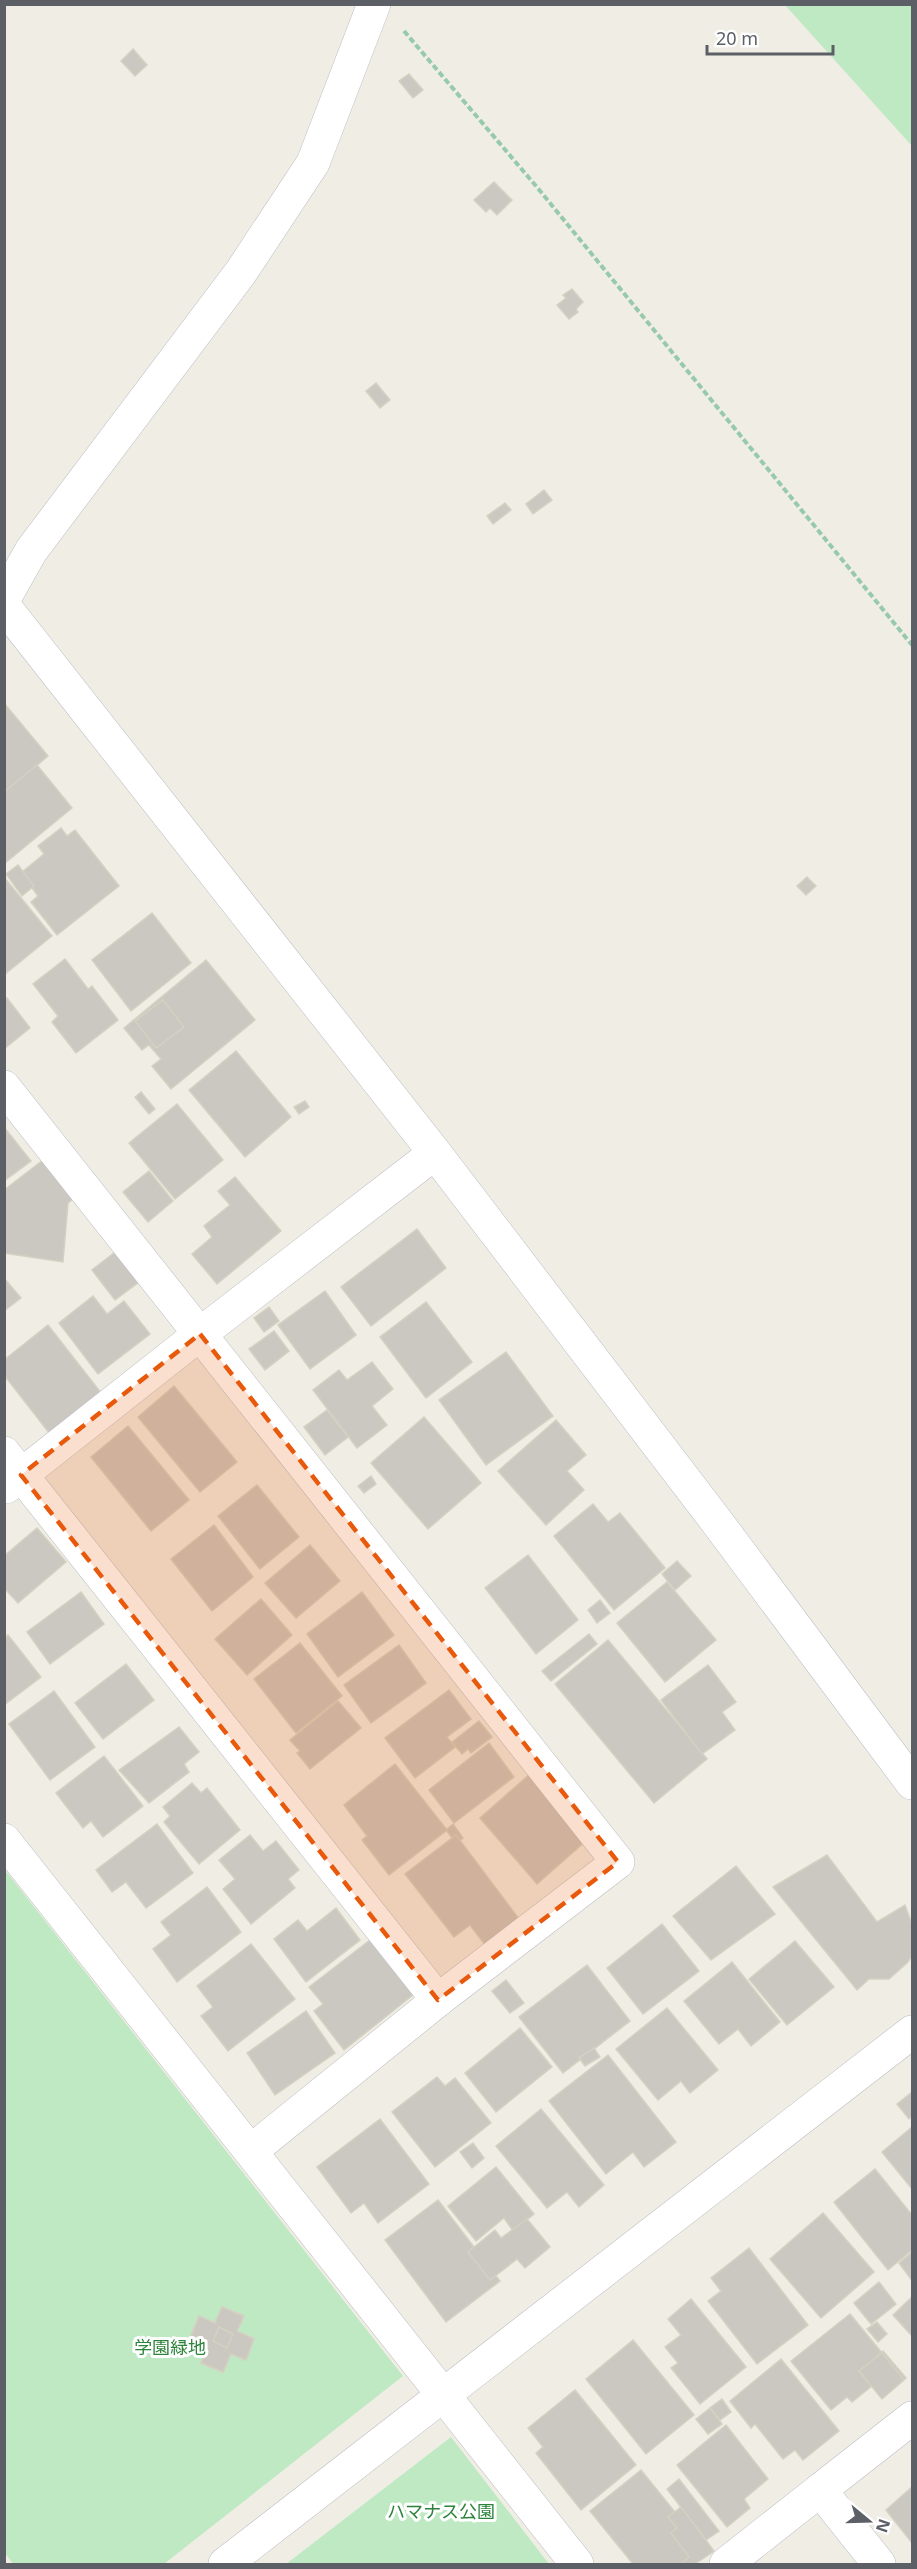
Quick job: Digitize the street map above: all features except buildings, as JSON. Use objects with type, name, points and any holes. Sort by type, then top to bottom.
[{"type":"street","points":[[4,599],[31,551],[241,272],[314,163],[386,14]]},
{"type":"street","points":[[4,606],[435,1153],[714,1518],[912,1783]]},
{"type":"street","points":[[4,1087],[618,1862],[438,2000],[251,2151]]},
{"type":"street","points":[[435,1153],[200,1334],[10,1472],[438,2000]]},
{"type":"street","points":[[4,1840],[576,2565]]},
{"type":"street","points":[[225,2565],[912,2032]]},
{"type":"street","points":[[726,2565],[912,2418]]},
{"type":"street","points":[[820,2490],[879,2565]]},
{"type":"path","points":[[386,14],[536,186],[912,645]]},
{"type":"highlighted area","points":[[200,1334],[618,1862],[438,2000],[21,1475]]},
{"type":"green space","points":[[785,5],[912,5],[912,146]]},
{"type":"green space","name":"学園緑地","points":[[5,1870],[403,2376],[164,2564],[13,2564],[5,2553]]},
{"type":"green space","name":"ハマナス公園","points":[[451,2437],[549,2564],[286,2564]]}]
